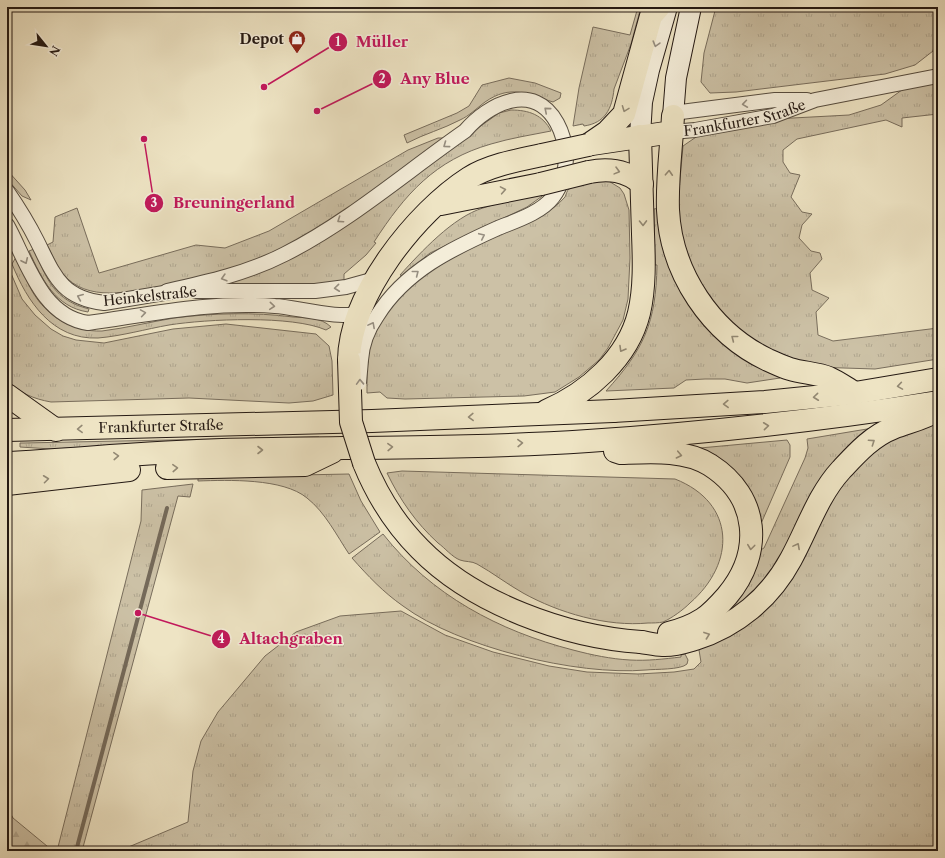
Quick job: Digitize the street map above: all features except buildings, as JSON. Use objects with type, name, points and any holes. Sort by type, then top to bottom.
[{"type":"main road","points":[[588,145],[607,132],[624,114],[651,16],[659,7]]},
{"type":"main road","points":[[538,415],[573,397],[597,379],[617,358],[632,331],[639,313],[642,294],[644,260],[640,136],[642,102],[649,70],[667,7]]},
{"type":"main road","points":[[691,7],[676,78],[668,190],[671,234],[680,264],[688,283],[716,322],[749,349],[790,369],[828,377],[855,393]]},
{"type":"main road","points":[[672,124],[640,136],[588,145],[499,165],[470,177],[438,204],[410,232],[349,314],[353,354],[351,422],[364,463],[386,506],[411,539],[437,564],[471,588],[528,616],[565,628],[609,638],[663,645],[685,642],[719,630],[752,608],[781,576],[822,497],[840,472],[863,448],[891,429],[931,415],[938,410]]},
{"type":"main road","points":[[438,204],[540,184],[603,169],[630,174],[642,184]]},
{"type":"main road","name":"Frankfurter Straße","points":[[7,430],[56,430],[315,422],[538,415],[613,411],[765,402],[855,393],[938,380]]},
{"type":"main road","points":[[7,395],[56,430]]},
{"type":"main road","name":"Frankfurter Straße","points":[[7,463],[221,450],[339,449],[585,441],[698,433],[799,422],[938,402]]},
{"type":"main road","points":[[585,441],[621,453],[671,453],[690,457],[710,465],[726,478],[740,494],[748,512],[752,531],[751,550],[744,569],[734,587],[718,606],[704,619],[684,629],[642,642]]},
{"type":"main road","points":[[7,484],[116,471],[188,467],[305,465],[339,449]]},
{"type":"street","name":"Frankfurter Straße","points":[[815,100],[775,100],[681,112],[672,124],[695,130],[772,116],[815,100],[938,76]]},
{"type":"street","points":[[167,291],[226,278],[284,254],[308,242],[465,131],[475,119],[492,107],[504,102],[523,99],[540,104],[551,113],[566,143],[566,166],[563,178],[552,198],[528,215],[446,253],[419,270],[390,299],[353,354]]},
{"type":"street","name":"Heinkelstraße","points":[[7,191],[25,217],[53,273],[64,288],[75,295],[93,302],[104,303],[167,291],[315,290],[346,287],[375,279]]},
{"type":"street","name":"Heinkelstraße","points":[[7,225],[38,287],[55,306],[81,322],[88,323],[154,311],[210,305],[254,304],[349,314]]},
{"type":"green space","points":[[638,7],[641,7],[631,44],[614,89],[609,109],[597,122],[584,126],[583,124],[573,126],[579,88],[593,27],[630,35]]},
{"type":"green space","points":[[716,7],[938,7],[938,30],[933,51],[915,65],[885,74],[736,92],[710,93],[701,82],[704,53]]},
{"type":"green space","points":[[938,76],[938,114],[902,118],[902,127],[886,120],[797,139],[783,150],[783,162],[790,173],[800,175],[791,197],[802,212],[812,214],[802,225],[799,238],[811,251],[820,253],[822,259],[810,273],[812,290],[829,298],[816,312],[818,335],[833,341],[938,328],[938,359],[875,369],[813,367],[759,345],[721,314],[696,277],[685,250],[677,213],[683,146],[699,135],[774,119],[849,115],[881,105],[913,82]]},
{"type":"green space","points":[[509,78],[535,83],[561,93],[560,98],[553,102],[519,92],[503,93],[485,102],[463,118],[407,143],[404,135],[457,113],[469,106],[482,85]]},
{"type":"green space","points":[[511,110],[535,114],[544,121],[551,131],[491,144],[453,159],[438,169],[423,181],[397,209],[374,242],[376,243],[366,255],[344,274],[344,280],[315,285],[225,284],[325,236],[499,113]]},
{"type":"green space","points":[[438,138],[445,138],[349,209],[299,240],[235,269],[179,283],[117,293],[103,293],[90,291],[78,286],[67,278],[58,267],[47,245],[53,242],[55,217],[77,208],[99,273],[196,245],[225,248],[269,231],[408,150]]},
{"type":"green space","points":[[7,170],[25,190],[31,200],[22,196],[7,179]]},
{"type":"green space","points":[[607,180],[620,188],[624,194],[629,210],[630,258],[628,299],[623,320],[608,348],[599,360],[579,377],[555,392],[524,396],[405,399],[387,398],[380,392],[367,393],[368,356],[370,345],[380,321],[396,300],[417,281],[440,265],[466,251],[548,212],[565,197],[568,190],[587,183]]},
{"type":"green space","points":[[545,194],[527,207],[430,253],[402,276],[400,275],[438,236],[460,219],[483,208]]},
{"type":"green space","points":[[660,208],[668,258],[780,378],[747,383],[725,379],[686,380],[674,388],[606,391],[630,362],[639,348],[650,319],[654,303],[657,265],[655,265],[654,209]]},
{"type":"green space","points":[[34,249],[43,270],[53,287],[67,300],[89,309],[88,312],[67,304],[58,298],[51,290],[39,272],[29,251]]},
{"type":"green space","points":[[16,257],[32,291],[45,308],[62,321],[81,329],[102,331],[174,318],[234,314],[264,314],[313,319],[323,321],[331,327],[326,330],[311,325],[292,322],[271,320],[226,320],[169,325],[107,337],[82,337],[67,332],[43,316],[25,291],[18,278],[12,264]]},
{"type":"green space","points":[[7,264],[22,299],[35,315],[51,329],[63,336],[76,340],[104,343],[173,329],[226,324],[316,334],[329,346],[332,361],[333,395],[313,401],[289,403],[189,398],[51,402],[33,397],[22,392],[7,380]]},
{"type":"green space","points":[[938,410],[938,851],[119,851],[188,822],[193,771],[201,741],[218,712],[265,656],[296,632],[340,616],[401,611],[445,635],[493,652],[549,666],[587,672],[638,674],[674,672],[694,669],[701,662],[698,644],[740,617],[840,472]]},
{"type":"green space","points":[[879,427],[766,585],[722,617],[757,552],[764,548],[805,458],[808,448],[807,439]]},
{"type":"green space","points":[[319,437],[319,440],[202,442],[51,449],[20,447],[20,443]]},
{"type":"green space","points":[[787,440],[790,445],[790,457],[760,526],[700,448]]},
{"type":"green space","points":[[402,471],[675,479],[695,490],[710,503],[719,518],[723,535],[722,553],[716,570],[705,587],[684,608],[663,622],[632,624],[616,623],[584,617],[552,607],[517,590],[477,564],[457,559],[451,555],[416,519],[397,493],[387,473]]},
{"type":"green space","points":[[349,474],[361,501],[380,532],[349,554],[330,524],[319,510],[307,498],[297,491],[255,482],[224,480],[198,481],[198,477]]},
{"type":"green space","points":[[193,484],[190,497],[178,496],[82,851],[57,851],[141,521],[142,490]]},
{"type":"green space","points":[[383,534],[402,556],[423,575],[468,608],[493,621],[546,642],[594,655],[616,659],[656,660],[681,657],[681,655],[685,654],[688,660],[687,664],[674,668],[646,670],[618,671],[587,668],[519,656],[454,634],[426,621],[396,601],[376,584],[352,558]]},
{"type":"green space","points":[[7,807],[13,818],[53,851],[7,851]]},
{"type":"waterway","points":[[76,851],[167,508]]},
{"type":"place","name":"Depot","points":[[297,54]]},
{"type":"place","name":"Müller","points":[[264,87]]},
{"type":"place","name":"Any Blue","points":[[317,111]]},
{"type":"place","name":"Breuningerland","points":[[144,139]]},
{"type":"place","name":"Altachgraben","points":[[138,613]]}]
